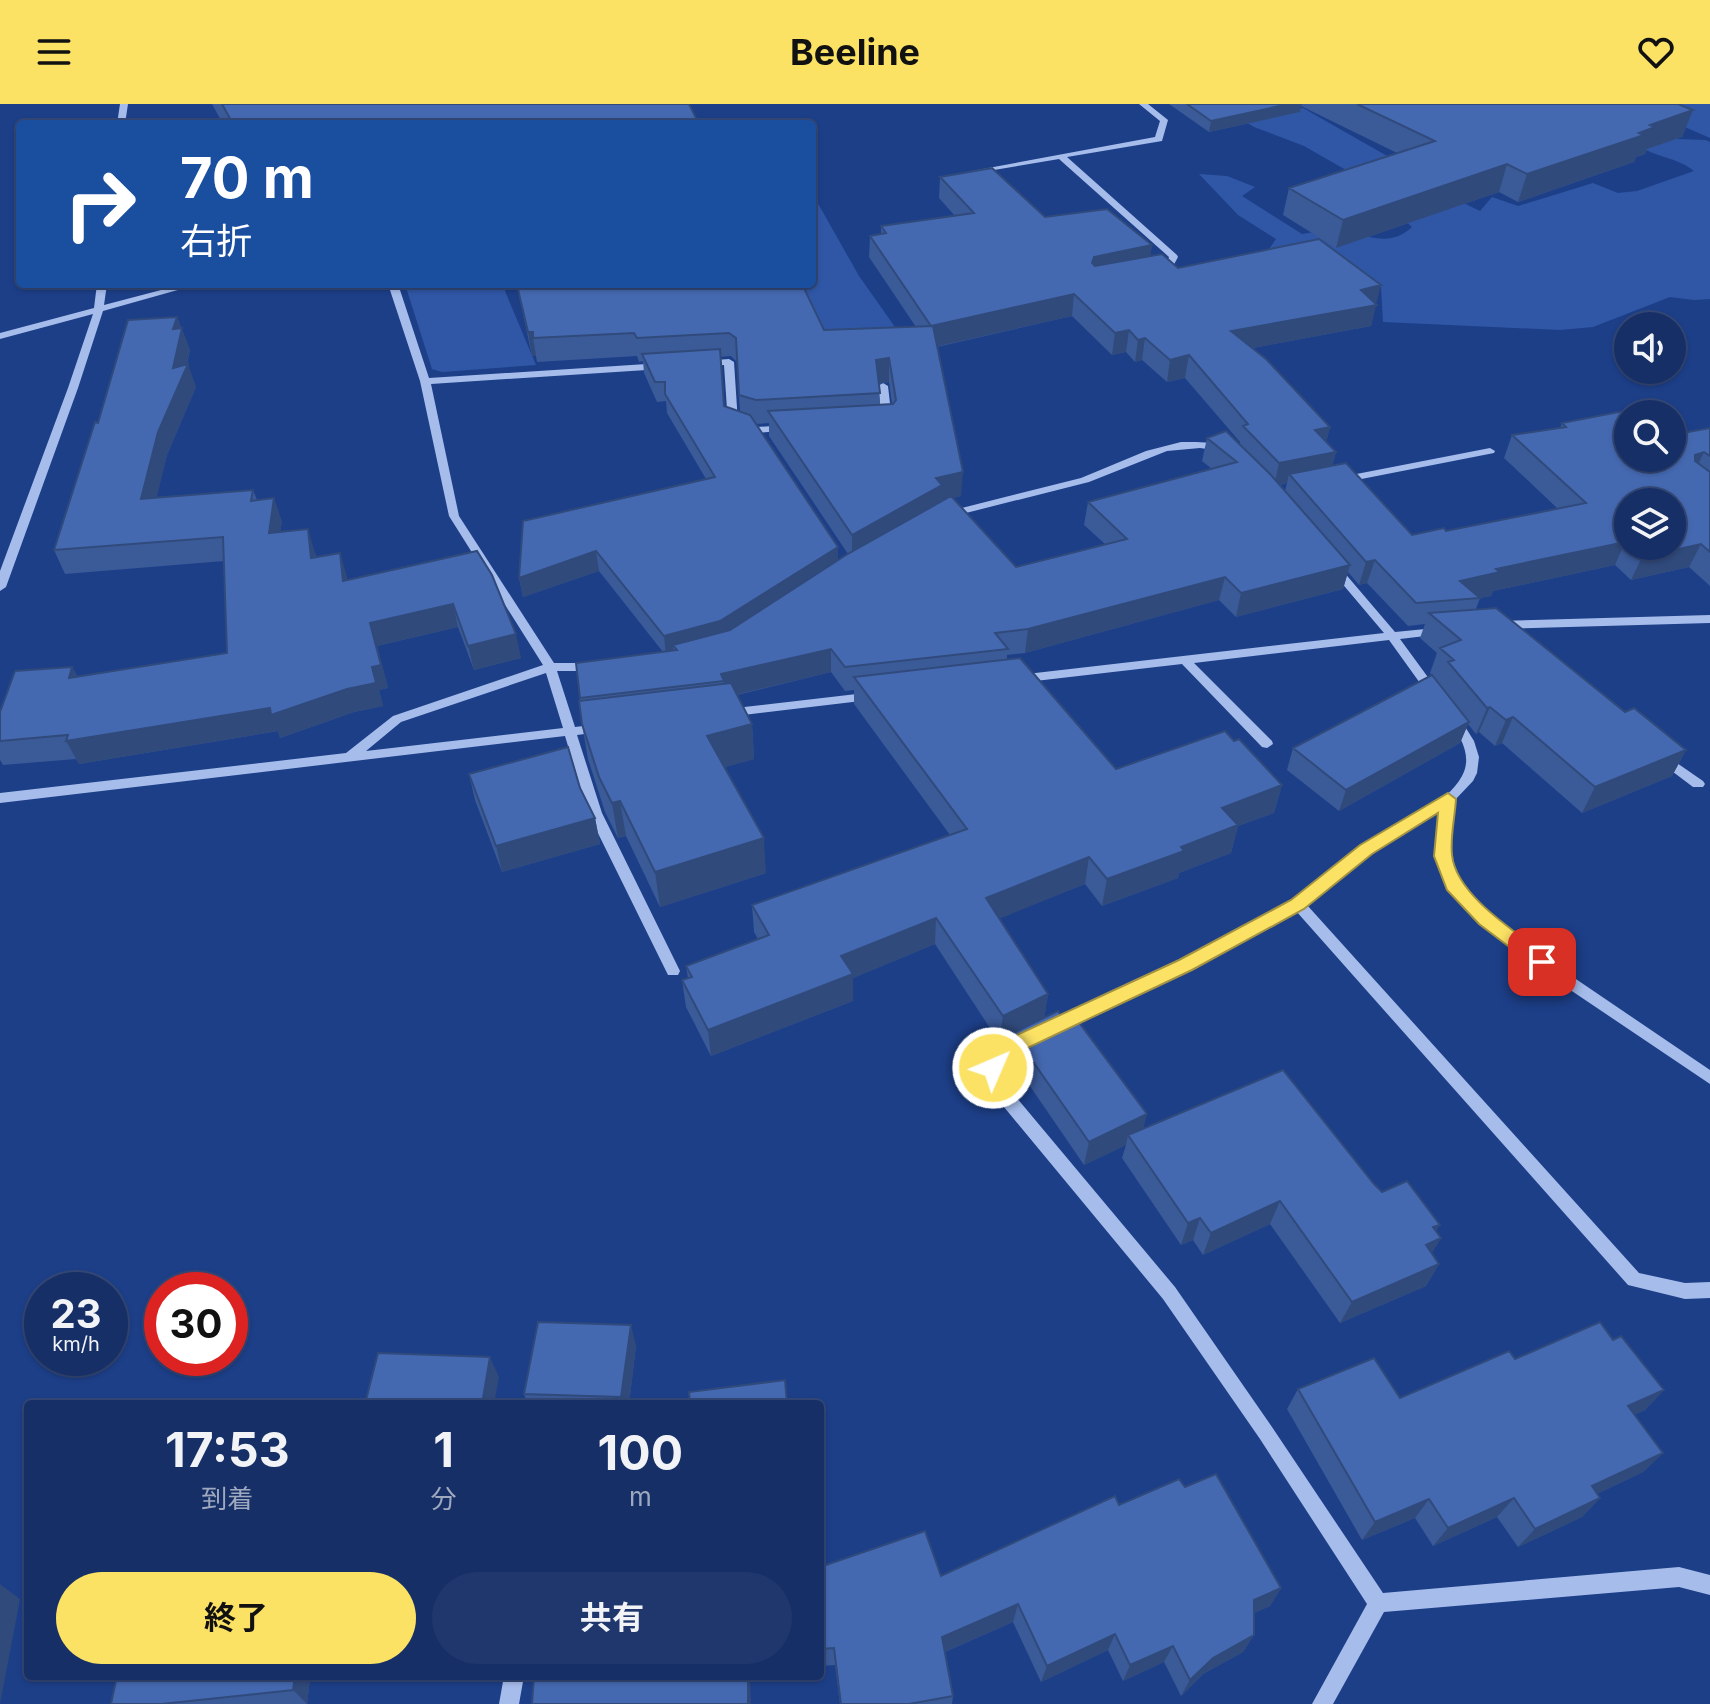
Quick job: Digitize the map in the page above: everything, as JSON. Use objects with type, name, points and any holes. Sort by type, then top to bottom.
[{"type":"street","points":[[967,173],[1159,139],[1164,120],[1143,104]]},
{"type":"street","points":[[1061,156],[1174,257],[1168,268],[1139,274]]},
{"type":"street","points":[[0,587],[99,309],[102,288]]},
{"type":"street","points":[[0,336],[179,288]]},
{"type":"street","points":[[394,288],[425,381],[454,516],[550,667],[567,731],[595,813],[673,971]]},
{"type":"street","points":[[683,365],[729,362],[733,424],[757,430],[801,428]]},
{"type":"street","points":[[425,381],[668,366]]},
{"type":"street","points":[[873,424],[888,423],[883,386]]},
{"type":"street","points":[[757,430],[766,443]]},
{"type":"street","points":[[934,521],[945,515],[1089,478],[1152,450],[1195,442],[1230,450]]},
{"type":"street","points":[[1334,481],[1490,451]]},
{"type":"street","points":[[1321,552],[1391,634],[1423,682],[1468,736],[1472,757],[1468,779],[1448,799],[1366,850],[1298,904],[1237,940],[998,1053],[993,1068],[1010,1102],[1169,1293],[1378,1603]]},
{"type":"street","points":[[1478,627],[1710,619]]},
{"type":"street","points":[[1493,626],[1505,635]]},
{"type":"street","points":[[1011,680],[1449,629]]},
{"type":"street","points":[[1185,660],[1267,744]]},
{"type":"street","points":[[350,757],[397,719],[550,667],[606,667]]},
{"type":"street","points":[[710,715],[884,695]]},
{"type":"street","points":[[0,798],[615,726]]},
{"type":"street","points":[[1649,747],[1698,784]]},
{"type":"street","points":[[1448,799],[1443,856],[1454,885],[1485,919],[1562,977],[1710,1078]]},
{"type":"street","points":[[1298,904],[1634,1280],[1685,1291],[1710,1290]]},
{"type":"street","points":[[1378,1603],[1679,1577],[1710,1585]]},
{"type":"street","points":[[1322,1704],[1378,1603]]},
{"type":"street","points":[[509,1704],[513,1680]]},
{"type":"shaded area","points":[[1216,104],[1268,115],[1303,108],[1431,181],[1433,188],[1480,211],[1492,197],[1518,206],[1593,183],[1618,193],[1637,191],[1694,171],[1639,146],[1647,138],[1706,140],[1710,142],[1710,299],[1670,297],[1632,312],[1614,312],[1614,319],[1593,327],[1560,330],[1383,322],[1381,287],[1350,271],[1260,262],[1276,239],[1238,215],[1199,174],[1227,176],[1255,187],[1242,196],[1302,234],[1334,231],[1384,239],[1403,234],[1412,227],[1353,174],[1304,146],[1254,127]]},
{"type":"shaded area","points":[[1632,104],[1710,104],[1710,138]]},
{"type":"shaded area","points":[[816,200],[859,276],[907,344],[730,324],[787,288],[816,288]]},
{"type":"shaded area","points":[[406,288],[507,288],[505,291],[536,365],[442,372],[432,369]]},
{"type":"building","points":[[222,104],[689,104],[697,120],[231,120]]},
{"type":"building","points":[[1187,104],[1289,104],[1211,121]]},
{"type":"building","points":[[1357,104],[1678,104],[1693,110],[1650,125],[1655,127],[1639,133],[1644,135],[1527,174],[1507,164],[1343,220],[1289,188],[1435,141]]},
{"type":"building","points":[[992,168],[1045,217],[1107,209],[1152,245],[1094,257],[1092,263],[1095,266],[1162,254],[1178,268],[1319,239],[1381,285],[1361,290],[1377,305],[1231,331],[1266,359],[1330,427],[1315,430],[1336,452],[1279,463],[1243,426],[1248,424],[1189,355],[1170,360],[1145,338],[1138,340],[1129,330],[1115,333],[1074,294],[931,326],[870,236],[886,233],[881,226],[974,213],[940,177]]},
{"type":"building","points":[[518,288],[804,288],[824,330],[933,326],[963,472],[936,478],[942,485],[852,535],[768,411],[893,404],[896,400],[889,358],[876,360],[880,393],[756,400],[739,395],[736,338],[729,333],[637,338],[634,333],[533,338],[533,332],[528,332]]},
{"type":"building","points":[[177,317],[173,329],[182,328],[173,368],[188,364],[158,432],[141,499],[253,490],[251,501],[274,498],[269,533],[308,529],[311,558],[340,553],[343,581],[477,551],[492,575],[516,634],[468,646],[453,604],[370,623],[381,665],[372,667],[376,683],[347,689],[271,715],[270,708],[66,741],[68,735],[0,741],[0,712],[15,671],[72,667],[69,678],[227,653],[223,537],[54,550],[95,422],[98,423],[128,320]]},
{"type":"building","points":[[720,349],[724,406],[750,415],[838,547],[720,621],[664,636],[596,551],[519,578],[523,521],[715,477],[665,394],[665,382],[655,382],[642,354]]},
{"type":"building","points":[[1614,413],[1614,472],[1686,472],[1686,432],[1710,428],[1710,456],[1704,452],[1695,455],[1695,461],[1710,472],[1710,552],[1701,544],[1686,547],[1686,488],[1614,488],[1614,544],[1496,569],[1500,572],[1460,581],[1480,598],[1416,603],[1375,560],[1366,562],[1289,474],[1346,463],[1412,535],[1444,528],[1446,531],[1586,503],[1512,435],[1566,427],[1562,423]]},
{"type":"building","points":[[1226,431],[1270,474],[1350,565],[1241,593],[1225,577],[1028,629],[995,633],[1008,649],[845,667],[831,649],[721,674],[724,681],[580,698],[576,663],[677,650],[673,645],[730,630],[846,555],[951,496],[1016,567],[1127,539],[1088,502],[1237,462],[1207,438]]},
{"type":"building","points":[[1496,608],[1625,712],[1634,708],[1686,750],[1595,787],[1513,717],[1506,720],[1490,707],[1487,708],[1448,662],[1454,660],[1440,648],[1461,640],[1429,613]]},
{"type":"building","points":[[1020,658],[1116,769],[1225,731],[1234,741],[1239,739],[1282,785],[1222,808],[1238,825],[1181,847],[1184,851],[1107,879],[1089,857],[986,898],[1048,994],[1003,1016],[936,918],[841,956],[853,974],[708,1030],[682,980],[692,977],[686,966],[769,935],[752,905],[967,829],[854,677]]},
{"type":"building","points":[[1432,675],[1469,722],[1346,790],[1293,748]]},
{"type":"building","points":[[731,683],[752,724],[707,736],[764,838],[655,872],[620,801],[612,803],[599,777],[582,724],[579,701]]},
{"type":"building","points":[[568,747],[580,788],[595,818],[496,846],[469,774]]},
{"type":"building","points":[[1058,1011],[1062,1017],[1072,1013],[1147,1114],[1089,1142],[1013,1033]]},
{"type":"building","points":[[1283,1070],[1382,1192],[1407,1181],[1440,1225],[1433,1227],[1441,1238],[1426,1245],[1439,1264],[1352,1302],[1280,1201],[1211,1233],[1200,1218],[1188,1223],[1128,1135]]},
{"type":"building","points":[[538,1322],[631,1325],[621,1397],[524,1394]]},
{"type":"building","points":[[1600,1322],[1613,1340],[1621,1336],[1664,1390],[1628,1406],[1663,1453],[1592,1486],[1600,1498],[1535,1529],[1514,1498],[1448,1528],[1429,1499],[1375,1522],[1298,1389],[1374,1358],[1400,1398],[1509,1351],[1515,1359]]},
{"type":"building","points":[[378,1353],[490,1357],[483,1400],[366,1400]]},
{"type":"building","points":[[785,1380],[787,1400],[690,1400],[689,1392]]},
{"type":"building","points":[[1216,1474],[1281,1588],[1254,1600],[1254,1635],[1213,1658],[1190,1680],[1173,1646],[1130,1665],[1115,1634],[1047,1666],[1018,1604],[942,1637],[953,1696],[909,1704],[841,1704],[834,1648],[824,1649],[824,1566],[925,1531],[941,1576],[1115,1496],[1119,1505],[1179,1479],[1185,1487]]},
{"type":"building","points":[[116,1680],[294,1680],[293,1690],[161,1704],[111,1704]]},
{"type":"building","points":[[534,1680],[748,1680],[748,1704],[532,1704]]},
{"type":"route","points":[[993,1068],[998,1053],[1237,940],[1298,904],[1366,850],[1448,799],[1443,856],[1454,885],[1485,919],[1542,962]]}]
